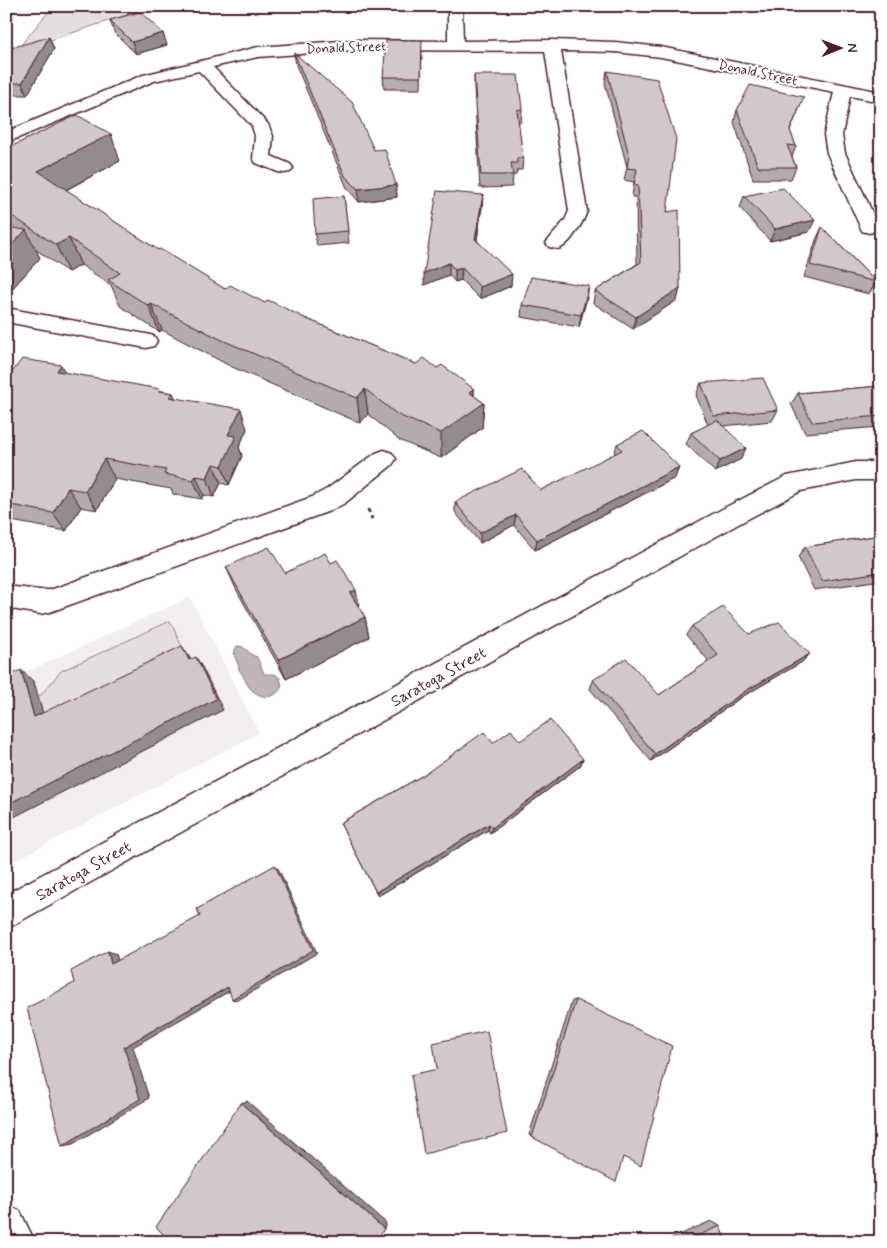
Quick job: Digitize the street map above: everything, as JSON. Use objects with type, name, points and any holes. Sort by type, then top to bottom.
[{"type":"street","points":[[455,6],[456,46]]},
{"type":"street","name":"Donald Street","points":[[6,138],[149,78],[258,52],[312,47],[355,45],[552,45],[615,47],[661,52],[881,97]]},
{"type":"street","points":[[552,45],[578,211],[574,221],[556,243]]},
{"type":"street","points":[[202,65],[260,124],[264,136],[262,160],[284,168]]},
{"type":"street","points":[[843,90],[833,135],[836,152],[870,227]]},
{"type":"street","points":[[6,315],[146,341]]},
{"type":"street","points":[[6,597],[40,602],[50,601],[322,504],[336,496],[384,459]]},
{"type":"street","name":"Saratoga Street","points":[[6,912],[744,509],[796,483],[856,471],[881,471]]},
{"type":"street","points":[[6,1225],[16,1242]]},
{"type":"path","points":[[6,21],[18,6]]},
{"type":"path","points":[[366,506],[372,518]]},
{"type":"shaded area","points":[[53,6],[153,6],[15,52]]},
{"type":"shaded area","points":[[190,597],[259,733],[6,865],[6,681]]},
{"type":"shaded area","points":[[170,621],[186,655],[47,721],[28,700],[41,695],[61,671]]},
{"type":"shaded area","points":[[237,646],[243,647],[257,657],[264,674],[275,674],[280,678],[282,686],[279,691],[267,697],[257,694],[249,687],[239,670],[234,653]]},
{"type":"building","points":[[140,12],[163,33],[132,42],[110,20]]},
{"type":"building","points":[[49,37],[22,83],[6,83],[7,49]]},
{"type":"building","points":[[386,40],[422,40],[421,77],[383,77]]},
{"type":"building","points":[[294,53],[352,102],[374,150],[385,149],[396,185],[358,189],[345,176]]},
{"type":"building","points":[[607,71],[657,79],[676,139],[667,212],[679,210],[680,288],[636,317],[595,291],[641,262],[638,185],[634,184],[637,169],[627,168],[629,155]]},
{"type":"building","points":[[474,75],[518,75],[522,109],[517,110],[523,158],[517,158],[517,163],[511,163],[513,175],[481,175]]},
{"type":"building","points":[[750,85],[804,97],[790,130],[796,146],[787,145],[796,167],[758,167],[737,110]]},
{"type":"building","points":[[77,115],[111,134],[38,171],[158,250],[160,249],[225,289],[230,285],[265,303],[268,300],[307,319],[416,364],[424,358],[437,368],[442,365],[474,389],[469,392],[484,403],[441,433],[398,415],[365,389],[357,398],[222,340],[151,304],[149,306],[108,280],[120,273],[69,238],[56,245],[6,212],[6,149]]},
{"type":"building","points":[[783,188],[815,220],[775,229],[744,196]]},
{"type":"building","points":[[437,191],[483,195],[475,239],[512,274],[480,287],[462,268],[455,270],[449,263],[424,273]]},
{"type":"building","points":[[344,196],[348,231],[315,234],[313,199]]},
{"type":"building","points":[[6,227],[26,230],[6,251]]},
{"type":"building","points":[[822,227],[876,282],[810,265]]},
{"type":"building","points":[[531,277],[589,286],[581,315],[522,305]]},
{"type":"building","points":[[22,359],[61,365],[57,371],[160,389],[159,391],[173,393],[169,397],[241,409],[228,435],[236,436],[222,466],[213,464],[207,478],[196,476],[193,480],[164,474],[166,470],[104,459],[85,491],[68,488],[53,513],[6,504],[6,380]]},
{"type":"building","points":[[763,378],[778,410],[714,416],[701,383]]},
{"type":"building","points":[[881,386],[881,416],[812,422],[798,393]]},
{"type":"building","points":[[717,420],[746,448],[720,461],[691,433]]},
{"type":"building","points":[[643,431],[679,467],[537,540],[516,515],[480,533],[455,502],[522,469],[541,490],[622,450],[617,444]]},
{"type":"building","points":[[881,535],[881,572],[822,581],[805,547]]},
{"type":"building","points":[[269,547],[285,573],[325,553],[331,563],[337,560],[356,590],[350,593],[365,617],[278,660],[226,567]]},
{"type":"building","points":[[723,607],[749,634],[779,622],[810,654],[747,690],[655,754],[593,680],[626,658],[659,695],[718,655],[692,626]]},
{"type":"building","points":[[182,646],[189,660],[196,657],[216,699],[6,805],[6,677],[21,670],[34,717]]},
{"type":"building","points":[[550,720],[583,759],[492,828],[489,824],[376,892],[340,823],[425,774],[484,732],[493,743],[511,730],[520,741]]},
{"type":"building","points":[[275,865],[313,950],[232,999],[228,987],[124,1047],[140,1099],[62,1146],[27,1008],[74,983],[71,971],[108,951],[111,964],[200,916],[197,909]]},
{"type":"building","points":[[576,1000],[672,1046],[641,1166],[623,1157],[616,1182],[532,1137]]},
{"type":"building","points":[[487,1031],[507,1133],[424,1154],[411,1075],[437,1069],[433,1043]]},
{"type":"building","points":[[241,1103],[384,1229],[376,1242],[171,1242],[156,1227]]},
{"type":"building","points":[[720,1226],[726,1242],[684,1242]]}]
